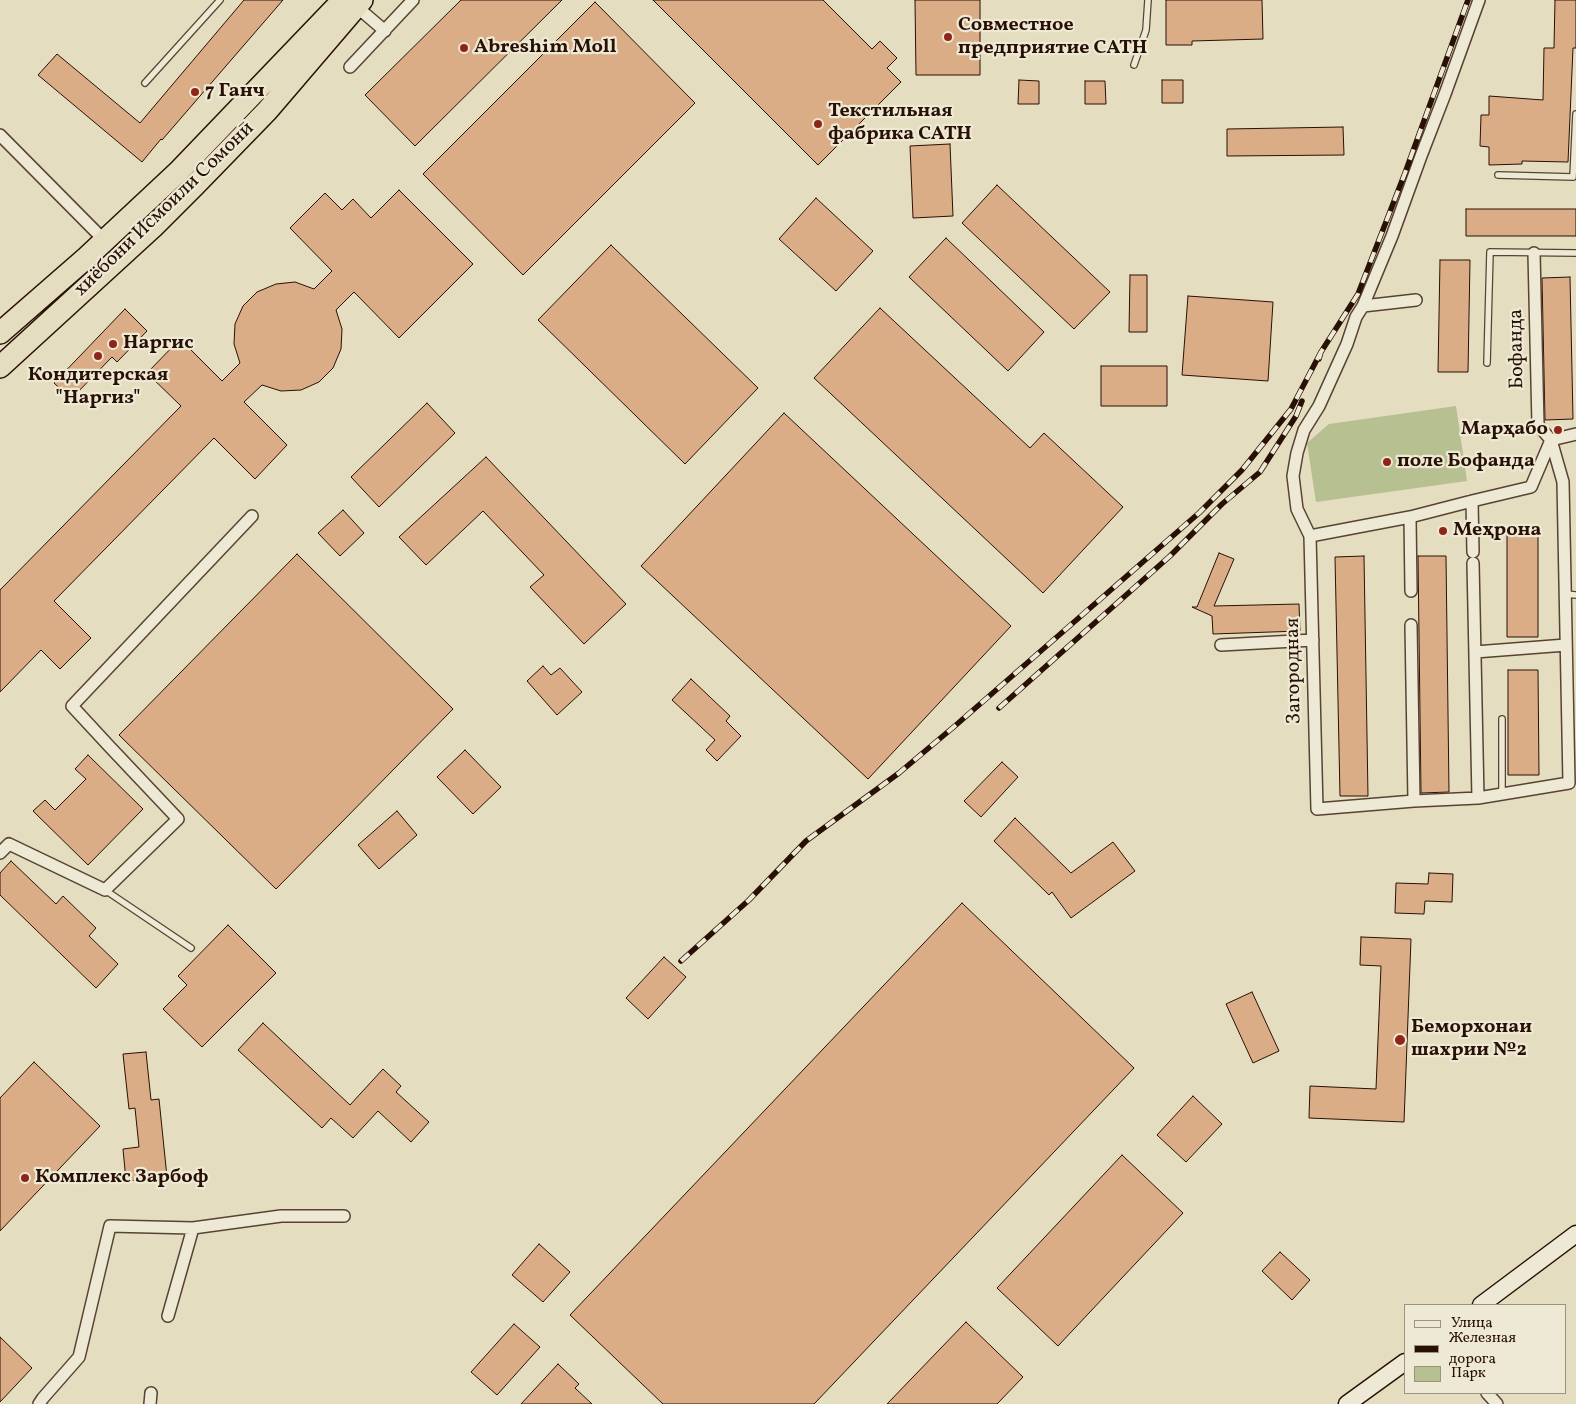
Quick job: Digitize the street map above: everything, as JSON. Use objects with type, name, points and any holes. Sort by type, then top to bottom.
[{"type":"highway","name":"хиёбони Исмоили Сомонӣ","points":[[0,332],[105,241],[354,2]]},
{"type":"highway","name":"хиёбони Исмоили Сомонӣ","points":[[0,367],[152,227],[267,111],[354,2]]},
{"type":"main road","points":[[1482,1304],[1576,1234]]},
{"type":"main road","points":[[1347,1404],[1404,1363]]},
{"type":"street","points":[[350,68],[413,0]]},
{"type":"street","points":[[1479,0],[1446,94],[1392,236],[1319,406],[1304,430],[1293,476],[1297,509],[1310,536],[1410,517],[1530,487],[1551,440],[1576,434]]},
{"type":"street","points":[[354,2],[384,31]]},
{"type":"street","points":[[0,135],[105,241]]},
{"type":"street","name":"Бофанда","points":[[1534,253],[1538,425],[1551,440]]},
{"type":"street","points":[[1363,306],[1416,300]]},
{"type":"street","name":"Загородная","points":[[1310,536],[1317,809],[1478,798],[1569,783],[1566,645],[1570,594],[1563,482],[1551,440]]},
{"type":"street","points":[[1472,500],[1478,798]]},
{"type":"street","points":[[0,853],[9,844],[105,890],[178,818],[72,706],[252,516]]},
{"type":"street","points":[[1410,517],[1411,591]]},
{"type":"street","points":[[1411,625],[1414,801]]},
{"type":"street","points":[[1222,645],[1313,640]]},
{"type":"street","points":[[1475,652],[1566,645]]},
{"type":"street","points":[[40,1404],[43,1398],[79,1357],[110,1226],[193,1228],[281,1216],[344,1216]]},
{"type":"street","points":[[168,1316],[193,1228]]},
{"type":"street","points":[[1488,1394],[1497,1404]]},
{"type":"lane","points":[[146,83],[220,0]]},
{"type":"lane","points":[[1134,65],[1146,30],[1148,0]]},
{"type":"lane","points":[[1498,175],[1573,177],[1576,114]]},
{"type":"lane","points":[[1487,363],[1490,252],[1576,253]]},
{"type":"lane","points":[[1502,719],[1502,794]]},
{"type":"lane","points":[[105,890],[191,948]]},
{"type":"green space","name":"поле Бофанда","points":[[1456,406],[1467,481],[1316,502],[1307,443],[1329,424]]},
{"type":"building","points":[[244,0],[283,0],[142,162],[38,75],[57,54],[140,123]]},
{"type":"building","name":"Abreshim Moll","points":[[461,0],[562,0],[415,146],[365,95]]},
{"type":"building","name":"Текстильная фабрика САТН","points":[[653,0],[823,0],[872,49],[880,41],[897,58],[887,68],[901,82],[818,165]]},
{"type":"building","name":"Совместное предприятие CATH","points":[[915,0],[980,0],[980,75],[916,75]]},
{"type":"building","points":[[1166,0],[1262,0],[1263,39],[1192,41],[1192,45],[1166,45]]},
{"type":"building","points":[[1555,0],[1576,0],[1576,48],[1573,48],[1568,162],[1522,161],[1522,164],[1489,165],[1489,147],[1480,146],[1481,115],[1489,115],[1489,96],[1543,100],[1544,48],[1554,48]]},
{"type":"building","points":[[595,2],[695,103],[523,275],[423,174]]},
{"type":"building","points":[[1019,80],[1039,81],[1039,104],[1018,104]]},
{"type":"building","points":[[1162,80],[1183,80],[1183,103],[1162,103]]},
{"type":"building","points":[[1085,81],[1105,81],[1106,104],[1085,104]]},
{"type":"building","points":[[1343,127],[1344,155],[1227,156],[1227,129]]},
{"type":"building","points":[[950,144],[953,216],[913,218],[910,146]]},
{"type":"building","points":[[997,185],[1110,292],[1074,329],[962,223]]},
{"type":"building","points":[[399,190],[473,264],[399,338],[354,292],[336,310],[342,329],[341,349],[333,368],[319,382],[301,390],[281,391],[262,385],[244,402],[287,445],[255,479],[214,438],[54,601],[91,638],[60,669],[41,650],[0,692],[0,590],[181,406],[147,373],[180,339],[222,381],[240,363],[234,344],[235,324],[243,306],[257,292],[276,284],[295,282],[314,289],[332,271],[290,228],[325,193],[342,210],[353,199],[371,218]]},
{"type":"building","points":[[816,198],[873,251],[836,291],[779,239]]},
{"type":"building","points":[[1466,209],[1576,209],[1576,236],[1466,236]]},
{"type":"building","points":[[946,238],[1044,332],[1008,371],[909,277]]},
{"type":"building","points":[[611,245],[758,388],[685,464],[538,320]]},
{"type":"building","points":[[1440,260],[1470,260],[1468,372],[1438,372]]},
{"type":"building","points":[[1130,275],[1147,275],[1147,332],[1129,332]]},
{"type":"building","points":[[1570,277],[1573,419],[1545,420],[1542,278]]},
{"type":"building","points":[[1188,296],[1273,302],[1268,381],[1182,375]]},
{"type":"building","points":[[880,308],[1030,448],[1044,433],[1123,507],[1043,593],[814,378]]},
{"type":"building","name":"Наргис","points":[[125,309],[147,331],[117,362],[112,357],[71,399],[54,383]]},
{"type":"building","points":[[1101,366],[1167,366],[1167,406],[1101,406]]},
{"type":"building","points":[[427,403],[455,433],[379,507],[351,477]]},
{"type":"building","points":[[784,413],[1011,626],[868,779],[641,566]]},
{"type":"building","points":[[486,457],[626,604],[584,644],[530,587],[544,575],[483,511],[426,565],[399,537]]},
{"type":"building","points":[[343,510],[364,533],[340,556],[318,533]]},
{"type":"building","points":[[1538,531],[1538,637],[1507,637],[1507,532]]},
{"type":"building","points":[[1219,553],[1234,559],[1214,606],[1299,604],[1300,631],[1213,634],[1212,616],[1192,607],[1197,607]]},
{"type":"building","points":[[297,554],[453,709],[276,889],[119,735]]},
{"type":"building","points":[[1364,556],[1368,796],[1340,796],[1335,557]]},
{"type":"building","points":[[1418,556],[1446,556],[1449,792],[1421,793]]},
{"type":"building","points":[[543,666],[551,675],[560,668],[582,692],[557,715],[527,681]]},
{"type":"building","points":[[1508,670],[1538,670],[1539,775],[1508,775]]},
{"type":"building","points":[[691,679],[730,716],[726,721],[741,736],[717,761],[706,750],[715,740],[672,700]]},
{"type":"building","points":[[465,750],[501,787],[473,814],[437,777]]},
{"type":"building","points":[[88,755],[143,809],[88,865],[33,811],[45,800],[55,810],[86,779],[75,769]]},
{"type":"building","points":[[1002,762],[1018,777],[981,817],[964,801]]},
{"type":"building","points":[[397,811],[417,835],[379,869],[358,845]]},
{"type":"building","points":[[1015,818],[1071,873],[1113,842],[1135,871],[1071,918],[1052,892],[1049,895],[994,841]]},
{"type":"building","points":[[11,861],[56,904],[63,896],[96,928],[89,936],[118,964],[96,988],[0,895],[0,873]]},
{"type":"building","points":[[1429,873],[1453,874],[1452,902],[1425,901],[1424,914],[1395,913],[1396,883],[1428,884]]},
{"type":"building","points":[[962,903],[1134,1068],[814,1404],[663,1404],[570,1315]]},
{"type":"building","points":[[228,925],[276,973],[202,1047],[163,1009],[187,985],[178,976]]},
{"type":"building","points":[[1361,937],[1411,939],[1404,1122],[1309,1118],[1310,1086],[1376,1089],[1381,966],[1360,965]]},
{"type":"building","points":[[664,957],[686,977],[648,1019],[626,998]]},
{"type":"building","points":[[1252,992],[1279,1051],[1253,1063],[1226,1004]]},
{"type":"building","points":[[263,1023],[350,1105],[383,1069],[401,1086],[396,1092],[429,1122],[411,1142],[378,1111],[353,1138],[331,1118],[322,1128],[238,1050]]},
{"type":"building","points":[[146,1052],[151,1100],[159,1099],[167,1177],[126,1181],[123,1149],[139,1147],[135,1108],[129,1109],[123,1054]]},
{"type":"building","name":"Комплекс Зарбоф","points":[[34,1062],[100,1126],[0,1231],[0,1098]]},
{"type":"building","points":[[1193,1096],[1222,1124],[1186,1162],[1157,1135]]},
{"type":"building","points":[[1122,1155],[1183,1213],[1058,1346],[997,1288]]},
{"type":"building","points":[[539,1244],[570,1272],[543,1302],[512,1275]]},
{"type":"building","points":[[1280,1252],[1310,1280],[1292,1300],[1262,1271]]},
{"type":"building","points":[[966,1322],[1023,1377],[997,1404],[887,1404]]},
{"type":"building","points":[[514,1324],[540,1347],[497,1395],[471,1372]]},
{"type":"building","points":[[0,1337],[32,1368],[0,1402]]},
{"type":"building","points":[[558,1364],[579,1384],[575,1388],[592,1404],[521,1404]]},
{"type":"railway","points":[[1319,359],[1321,352],[1358,294],[1405,173],[1468,0]]},
{"type":"railway","points":[[681,961],[749,900],[806,841],[899,773],[1199,513],[1242,470],[1291,409],[1321,352]]},
{"type":"railway","points":[[999,708],[1170,556],[1222,504],[1260,472],[1296,416],[1302,401]]},
{"type":"place","name":"Совместное предприятие CATH","points":[[948,37]]},
{"type":"place","name":"Abreshim Moll","points":[[464,48]]},
{"type":"place","name":"7 Ганч","points":[[195,92]]},
{"type":"place","name":"Текстильная фабрика САТН","points":[[818,124]]},
{"type":"place","name":"Наргис","points":[[113,344]]},
{"type":"place","name":"Кондитерская \"Наргиз\"","points":[[98,356]]},
{"type":"place","name":"Марҳабо","points":[[1558,430]]},
{"type":"place","name":"поле Бофанда","points":[[1387,462]]},
{"type":"place","name":"Меҳрона","points":[[1443,531]]},
{"type":"place","name":"Беморхонаи шахрии №2","points":[[1400,1040]]},
{"type":"place","name":"Комплекс Зарбоф","points":[[25,1178]]}]
